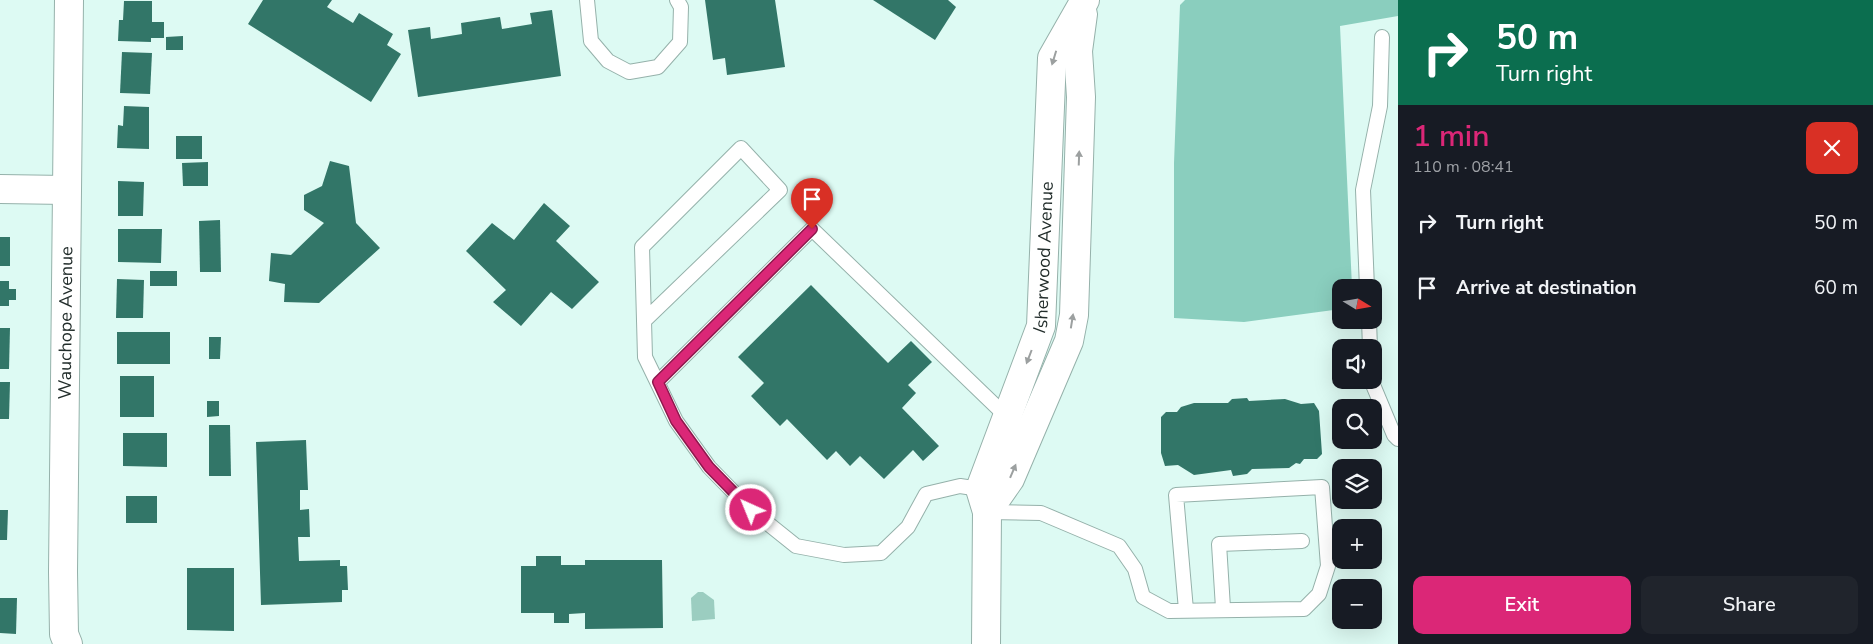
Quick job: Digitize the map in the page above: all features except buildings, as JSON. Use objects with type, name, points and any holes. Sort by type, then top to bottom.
[{"type":"street","name":"Wauchope Avenue","points":[[68,644],[64,634],[63,572],[69,0]]},
{"type":"street","name":"Isherwood Avenue","points":[[986,644],[984,500],[1006,416],[1041,326],[1052,58],[1085,0]]},
{"type":"street","name":"Isherwood Avenue","points":[[984,500],[1010,479],[1070,332],[1074,315],[1081,107],[1078,51],[1085,0]]},
{"type":"street","points":[[0,189],[66,190]]},
{"type":"lane","points":[[587,0],[591,41],[608,61],[629,72],[658,68],[680,42],[681,7],[677,0]]},
{"type":"lane","points":[[1367,279],[1363,190],[1380,106],[1382,37]]},
{"type":"lane","points":[[644,321],[780,190],[741,148],[642,247],[644,321],[645,357],[676,421],[709,467],[751,510],[796,546],[844,555],[882,553],[908,527],[926,494],[960,486],[984,500],[1041,513],[1119,546],[1135,569],[1143,597],[1170,611],[1223,608],[1304,609],[1319,594],[1328,566],[1322,487],[1176,495],[1186,610]]},
{"type":"lane","points":[[658,382],[812,229],[1006,416]]},
{"type":"lane","points":[[1375,389],[1394,435],[1398,438]]},
{"type":"lane","points":[[1223,608],[1219,544],[1302,541]]},
{"type":"green space","points":[[1185,0],[1398,0],[1398,16],[1340,26],[1352,279],[1332,279],[1332,310],[1244,322],[1174,318],[1174,163],[1180,5]]},
{"type":"green space","points":[[698,592],[703,592],[714,600],[715,619],[692,621],[691,598]]},
{"type":"route","points":[[751,510],[709,467],[676,421],[658,382],[812,229]]}]
